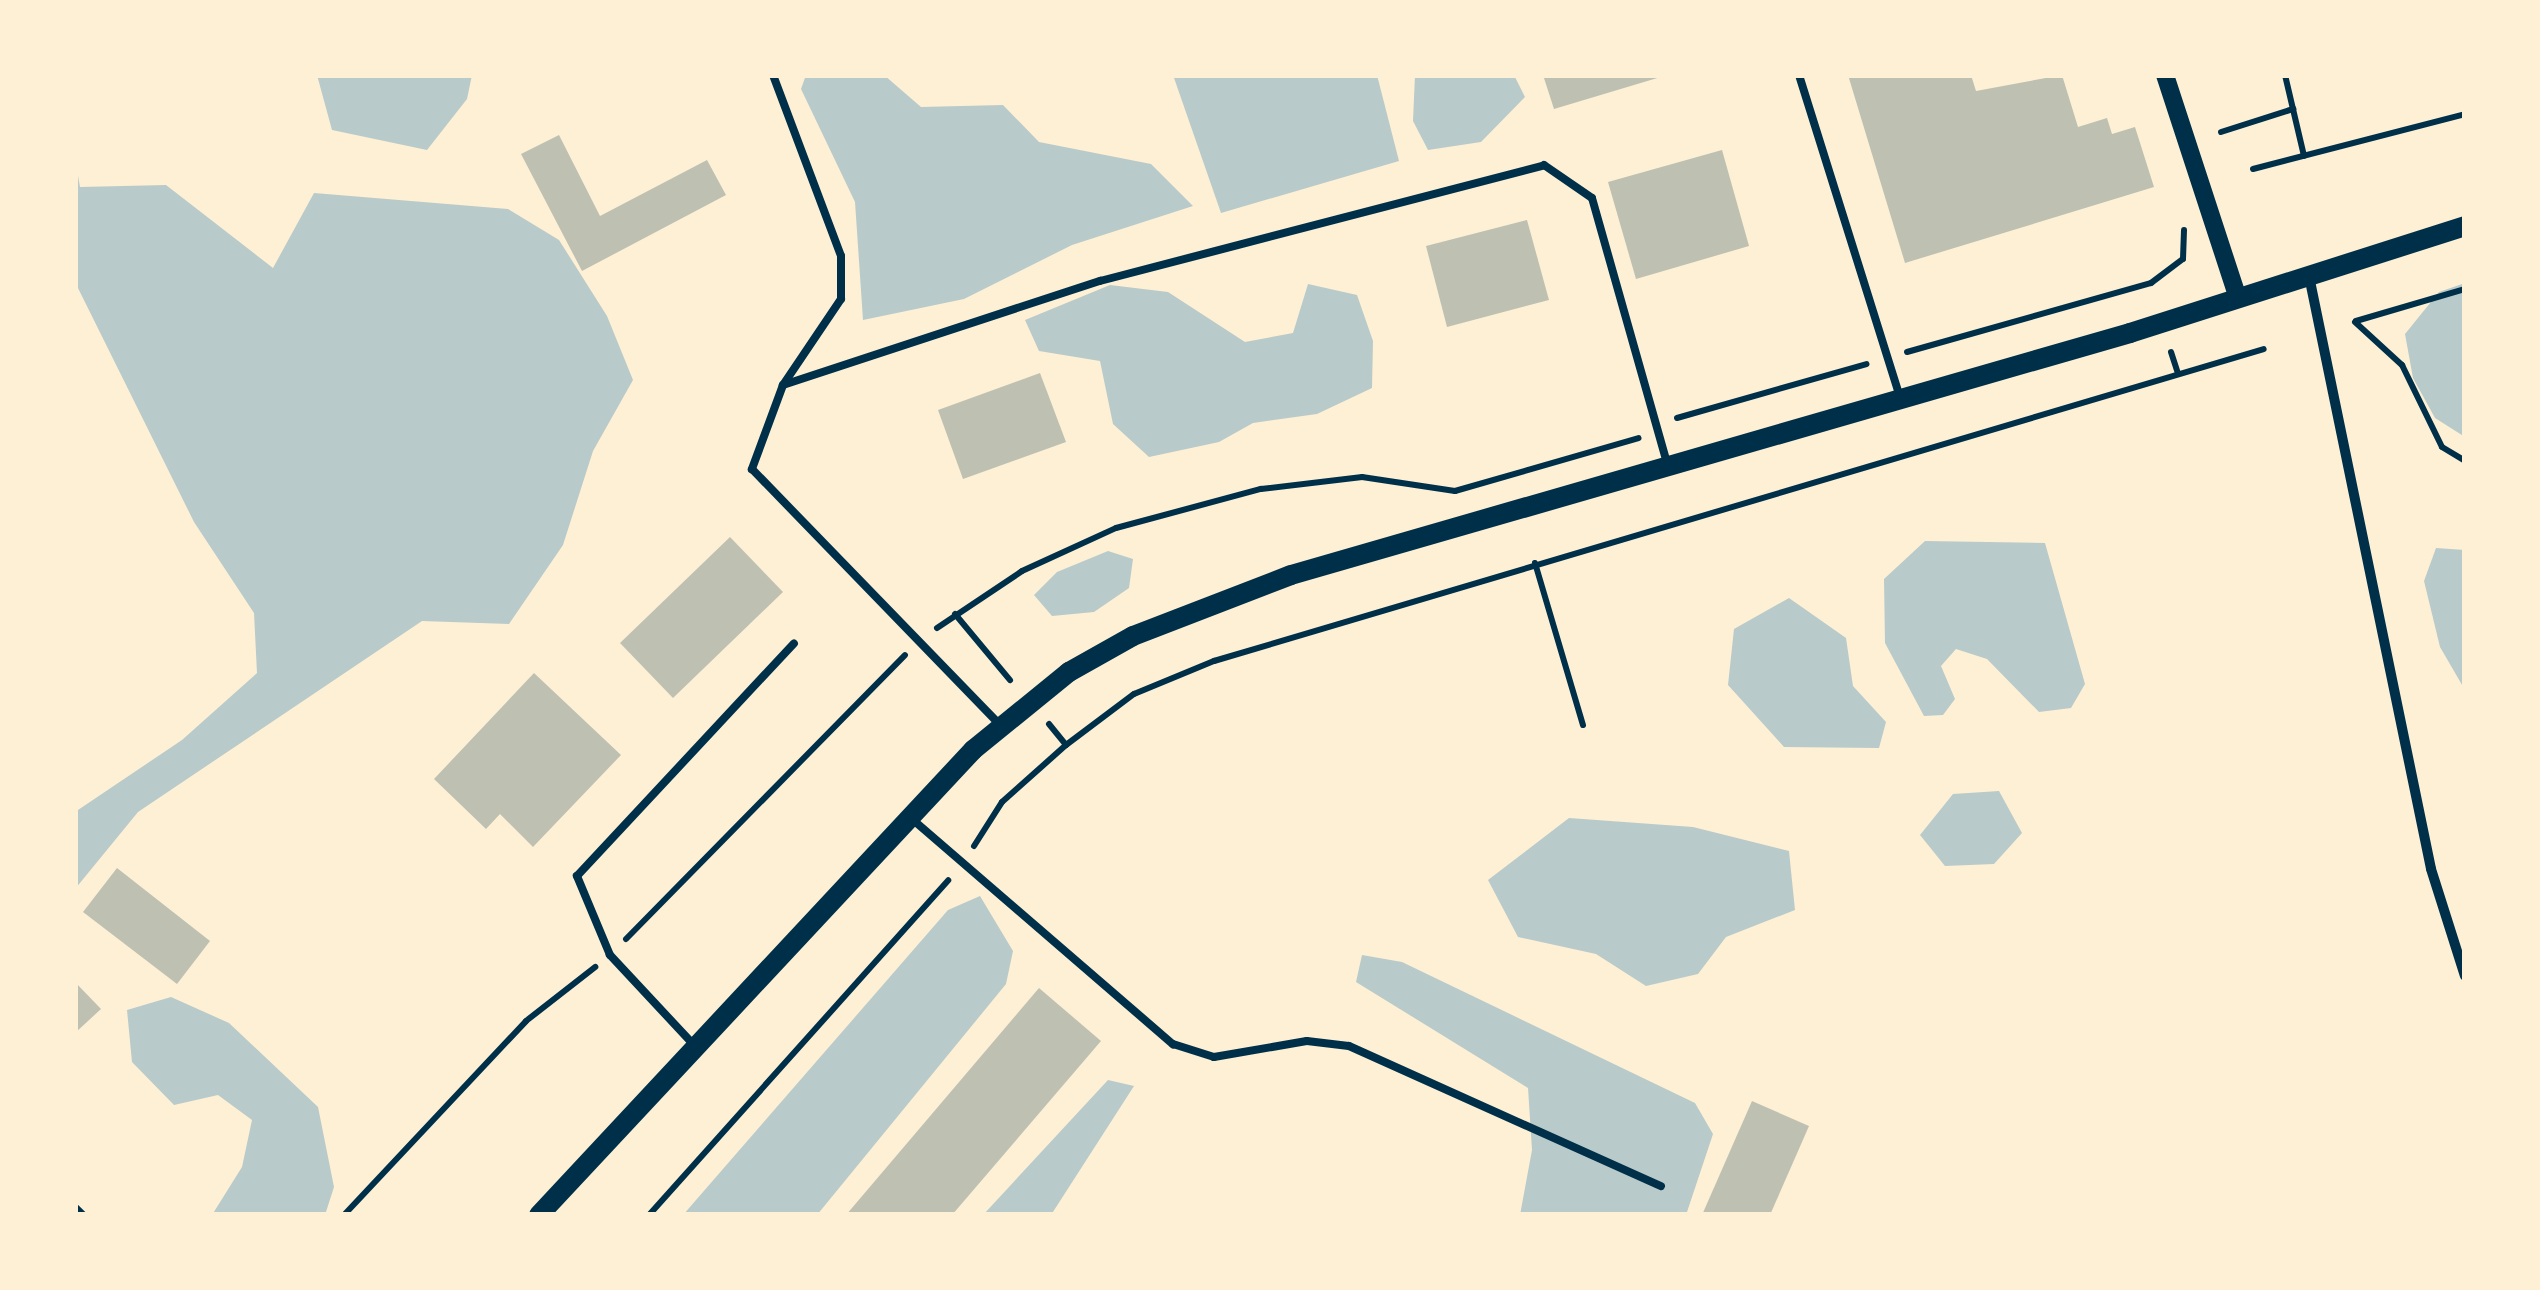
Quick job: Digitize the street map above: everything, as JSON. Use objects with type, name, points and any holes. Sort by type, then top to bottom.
[{"type":"main road","points":[[539,1215],[693,1044],[908,816],[1000,724],[1099,653],[1232,595],[1900,400],[2465,226]]},
{"type":"street","points":[[2165,75],[2238,298]]},
{"type":"street","points":[[2309,275],[2431,869],[2465,976]]},
{"type":"lane","points":[[773,75],[841,256],[841,299],[783,385],[752,469],[1000,724]]},
{"type":"lane","points":[[1799,75],[1900,400]]},
{"type":"lane","points":[[783,385],[1100,281],[1544,165],[1592,198],[1668,467]]},
{"type":"lane","points":[[693,1044],[610,956],[578,876],[794,643]]},
{"type":"lane","points":[[908,816],[1173,1044],[1214,1057],[1307,1042],[1349,1046],[1661,1186]]},
{"type":"path","points":[[2285,75],[2304,156]]},
{"type":"path","points":[[2221,132],[2293,109]]},
{"type":"path","points":[[2253,169],[2465,114]]},
{"type":"path","points":[[2465,289],[2355,322],[2402,365],[2442,446],[2465,461]]},
{"type":"path","points":[[650,1215],[963,863],[1002,802],[1066,745],[1134,694],[1214,662],[1535,563],[2264,349]]},
{"type":"path","points":[[2171,352],[2178,374]]},
{"type":"path","points":[[1535,563],[1583,725]]},
{"type":"path","points":[[955,614],[1010,680]]},
{"type":"path","points":[[1048,723],[1066,745]]},
{"type":"path","points":[[75,1206],[84,1215]]},
{"type":"shaded area","points":[[317,75],[472,75],[467,99],[427,150],[332,130]]},
{"type":"shaded area","points":[[806,75],[884,75],[921,107],[1003,105],[1039,142],[1151,164],[1193,206],[1072,245],[964,299],[863,320],[855,202],[801,89]]},
{"type":"shaded area","points":[[1173,75],[1377,75],[1399,161],[1221,213]]},
{"type":"shaded area","points":[[1415,75],[1514,75],[1525,97],[1481,142],[1428,150],[1413,121]]},
{"type":"shaded area","points":[[75,159],[80,187],[166,185],[273,268],[314,193],[508,209],[559,240],[607,316],[633,380],[593,451],[563,545],[509,624],[422,621],[138,812],[75,889],[75,812],[182,740],[257,673],[254,613],[194,522],[75,282]]},
{"type":"shaded area","points":[[2465,283],[2465,437],[2435,418],[2413,378],[2405,334],[2439,292]]},
{"type":"shaded area","points":[[1308,284],[1357,295],[1373,341],[1372,388],[1317,414],[1253,423],[1219,442],[1149,457],[1113,424],[1100,361],[1039,351],[1025,320],[1110,285],[1168,292],[1245,342],[1293,333]]},
{"type":"shaded area","points":[[1925,541],[2045,543],[2085,684],[2071,708],[2039,712],[1987,659],[1956,649],[1941,666],[1955,699],[1943,715],[1924,716],[1885,643],[1884,579]]},
{"type":"shaded area","points":[[2436,548],[2465,550],[2465,690],[2440,647],[2424,581]]},
{"type":"shaded area","points":[[1108,551],[1133,559],[1129,588],[1094,612],[1052,616],[1034,595],[1057,572]]},
{"type":"shaded area","points":[[1789,598],[1846,638],[1853,686],[1886,722],[1879,748],[1784,747],[1728,685],[1734,629]]},
{"type":"shaded area","points":[[1999,791],[2022,833],[1994,864],[1945,866],[1920,835],[1953,794]]},
{"type":"shaded area","points":[[1569,818],[1693,827],[1789,851],[1795,910],[1726,937],[1698,974],[1646,986],[1596,954],[1518,937],[1488,880]]},
{"type":"shaded area","points":[[980,896],[1013,951],[1006,984],[817,1215],[683,1215],[948,910]]},
{"type":"shaded area","points":[[1362,955],[1402,962],[1695,1103],[1713,1134],[1686,1215],[1520,1215],[1532,1150],[1528,1088],[1356,982]]},
{"type":"shaded area","points":[[171,997],[229,1023],[318,1107],[334,1187],[325,1215],[212,1215],[242,1167],[252,1120],[218,1095],[174,1105],[132,1062],[127,1010]]},
{"type":"shaded area","points":[[1108,1080],[1134,1086],[1051,1215],[983,1215]]},
{"type":"building","points":[[1543,75],[1663,75],[1664,76],[1554,109]]},
{"type":"building","points":[[1848,75],[1971,75],[1976,91],[2062,75],[2078,127],[2107,118],[2112,134],[2135,127],[2154,187],[1905,263]]},
{"type":"building","points":[[559,135],[600,216],[707,160],[726,195],[582,271],[521,154]]},
{"type":"building","points":[[1722,150],[1749,246],[1636,279],[1608,182]]},
{"type":"building","points":[[1527,220],[1549,300],[1447,327],[1426,246]]},
{"type":"building","points":[[1040,373],[1066,442],[963,479],[938,410]]},
{"type":"building","points":[[730,537],[783,592],[673,698],[620,643]]},
{"type":"building","points":[[534,673],[621,755],[533,847],[500,814],[486,829],[434,779]]},
{"type":"building","points":[[117,868],[210,941],[177,984],[83,912]]},
{"type":"building","points":[[75,982],[101,1009],[75,1033]]},
{"type":"building","points":[[1039,988],[1101,1041],[952,1215],[846,1215]]},
{"type":"building","points":[[1752,1101],[1809,1126],[1770,1215],[1702,1215]]}]
